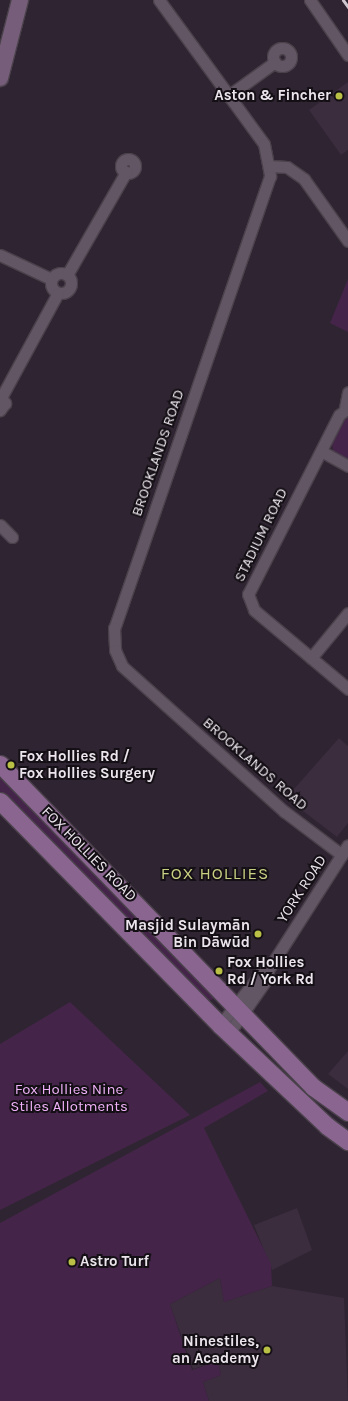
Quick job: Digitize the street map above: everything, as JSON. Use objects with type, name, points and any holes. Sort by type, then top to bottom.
[{"type":"main road","points":[[0,78],[20,0]]},
{"type":"main road","name":"FOX HOLLIES ROAD","points":[[0,764],[240,1009],[313,1087],[348,1112]]},
{"type":"main road","name":"FOX HOLLIES ROAD","points":[[0,801],[225,1029],[327,1126],[348,1141]]},
{"type":"street","name":"BROOKLANDS ROAD","points":[[159,0],[264,144],[270,166],[268,185],[114,628],[113,640],[122,666],[285,812],[342,855]]},
{"type":"street","points":[[310,0],[348,55]]},
{"type":"street","points":[[228,96],[275,62]]},
{"type":"street","points":[[270,166],[287,167],[304,179],[348,241]]},
{"type":"street","points":[[0,410],[5,403],[1,396],[58,293],[70,288],[67,275],[126,172]]},
{"type":"street","points":[[0,255],[51,279]]},
{"type":"street","points":[[58,293],[51,286],[51,279],[58,273],[67,275]]},
{"type":"street","name":"STADIUM ROAD","points":[[348,392],[347,408],[321,452],[248,594],[254,610],[348,689]]},
{"type":"street","points":[[321,452],[348,466]]},
{"type":"street","points":[[0,525],[12,537]]},
{"type":"street","points":[[311,658],[348,613]]},
{"type":"street","name":"YORK ROAD","points":[[225,1029],[268,977],[268,970],[348,846]]},
{"type":"shaded area","points":[[348,82],[348,150],[341,155],[309,110]]},
{"type":"shaded area","points":[[339,738],[348,746],[348,823],[337,837],[286,798]]},
{"type":"shaded area","points":[[348,1051],[348,1089],[328,1074]]},
{"type":"shaded area","points":[[297,1208],[312,1250],[272,1270],[254,1225]]},
{"type":"shaded area","name":"Ninestiles, an Academy","points":[[220,1278],[224,1302],[272,1286],[344,1298],[348,1401],[209,1401],[203,1382],[221,1375],[218,1361],[193,1369],[170,1304]]},
{"type":"green space","points":[[348,279],[348,332],[330,323]]},
{"type":"green space","points":[[348,417],[348,460],[333,451],[332,444],[340,424]]},
{"type":"green space","points":[[0,772],[215,998],[211,1000],[199,996],[0,796]]},
{"type":"green space","name":"Fox Hollies Nine Stiles Allotments","points":[[70,1002],[190,1115],[0,1210],[0,1044]]},
{"type":"green space","points":[[260,1082],[268,1091],[204,1128],[271,1264],[272,1286],[224,1302],[220,1278],[170,1304],[192,1370],[218,1361],[221,1375],[203,1382],[209,1401],[0,1401],[0,1223]]},
{"type":"railway","points":[[343,0],[348,7]]},
{"type":"place","name":"Aston & Fincher","points":[[339,96]]},
{"type":"place","name":"Fox Hollies Rd / Fox Hollies Surgery","points":[[11,765]]},
{"type":"place","name":"Masjid Sulaymān Bin Dāwūd","points":[[258,934]]},
{"type":"place","name":"Fox Hollies Rd / York Rd","points":[[219,971]]},
{"type":"place","name":"Astro Turf","points":[[72,1262]]},
{"type":"place","name":"Ninestiles, an Academy","points":[[267,1350]]},
{"type":"district","name":"FOX HOLLIES","points":[[215,874]]}]
